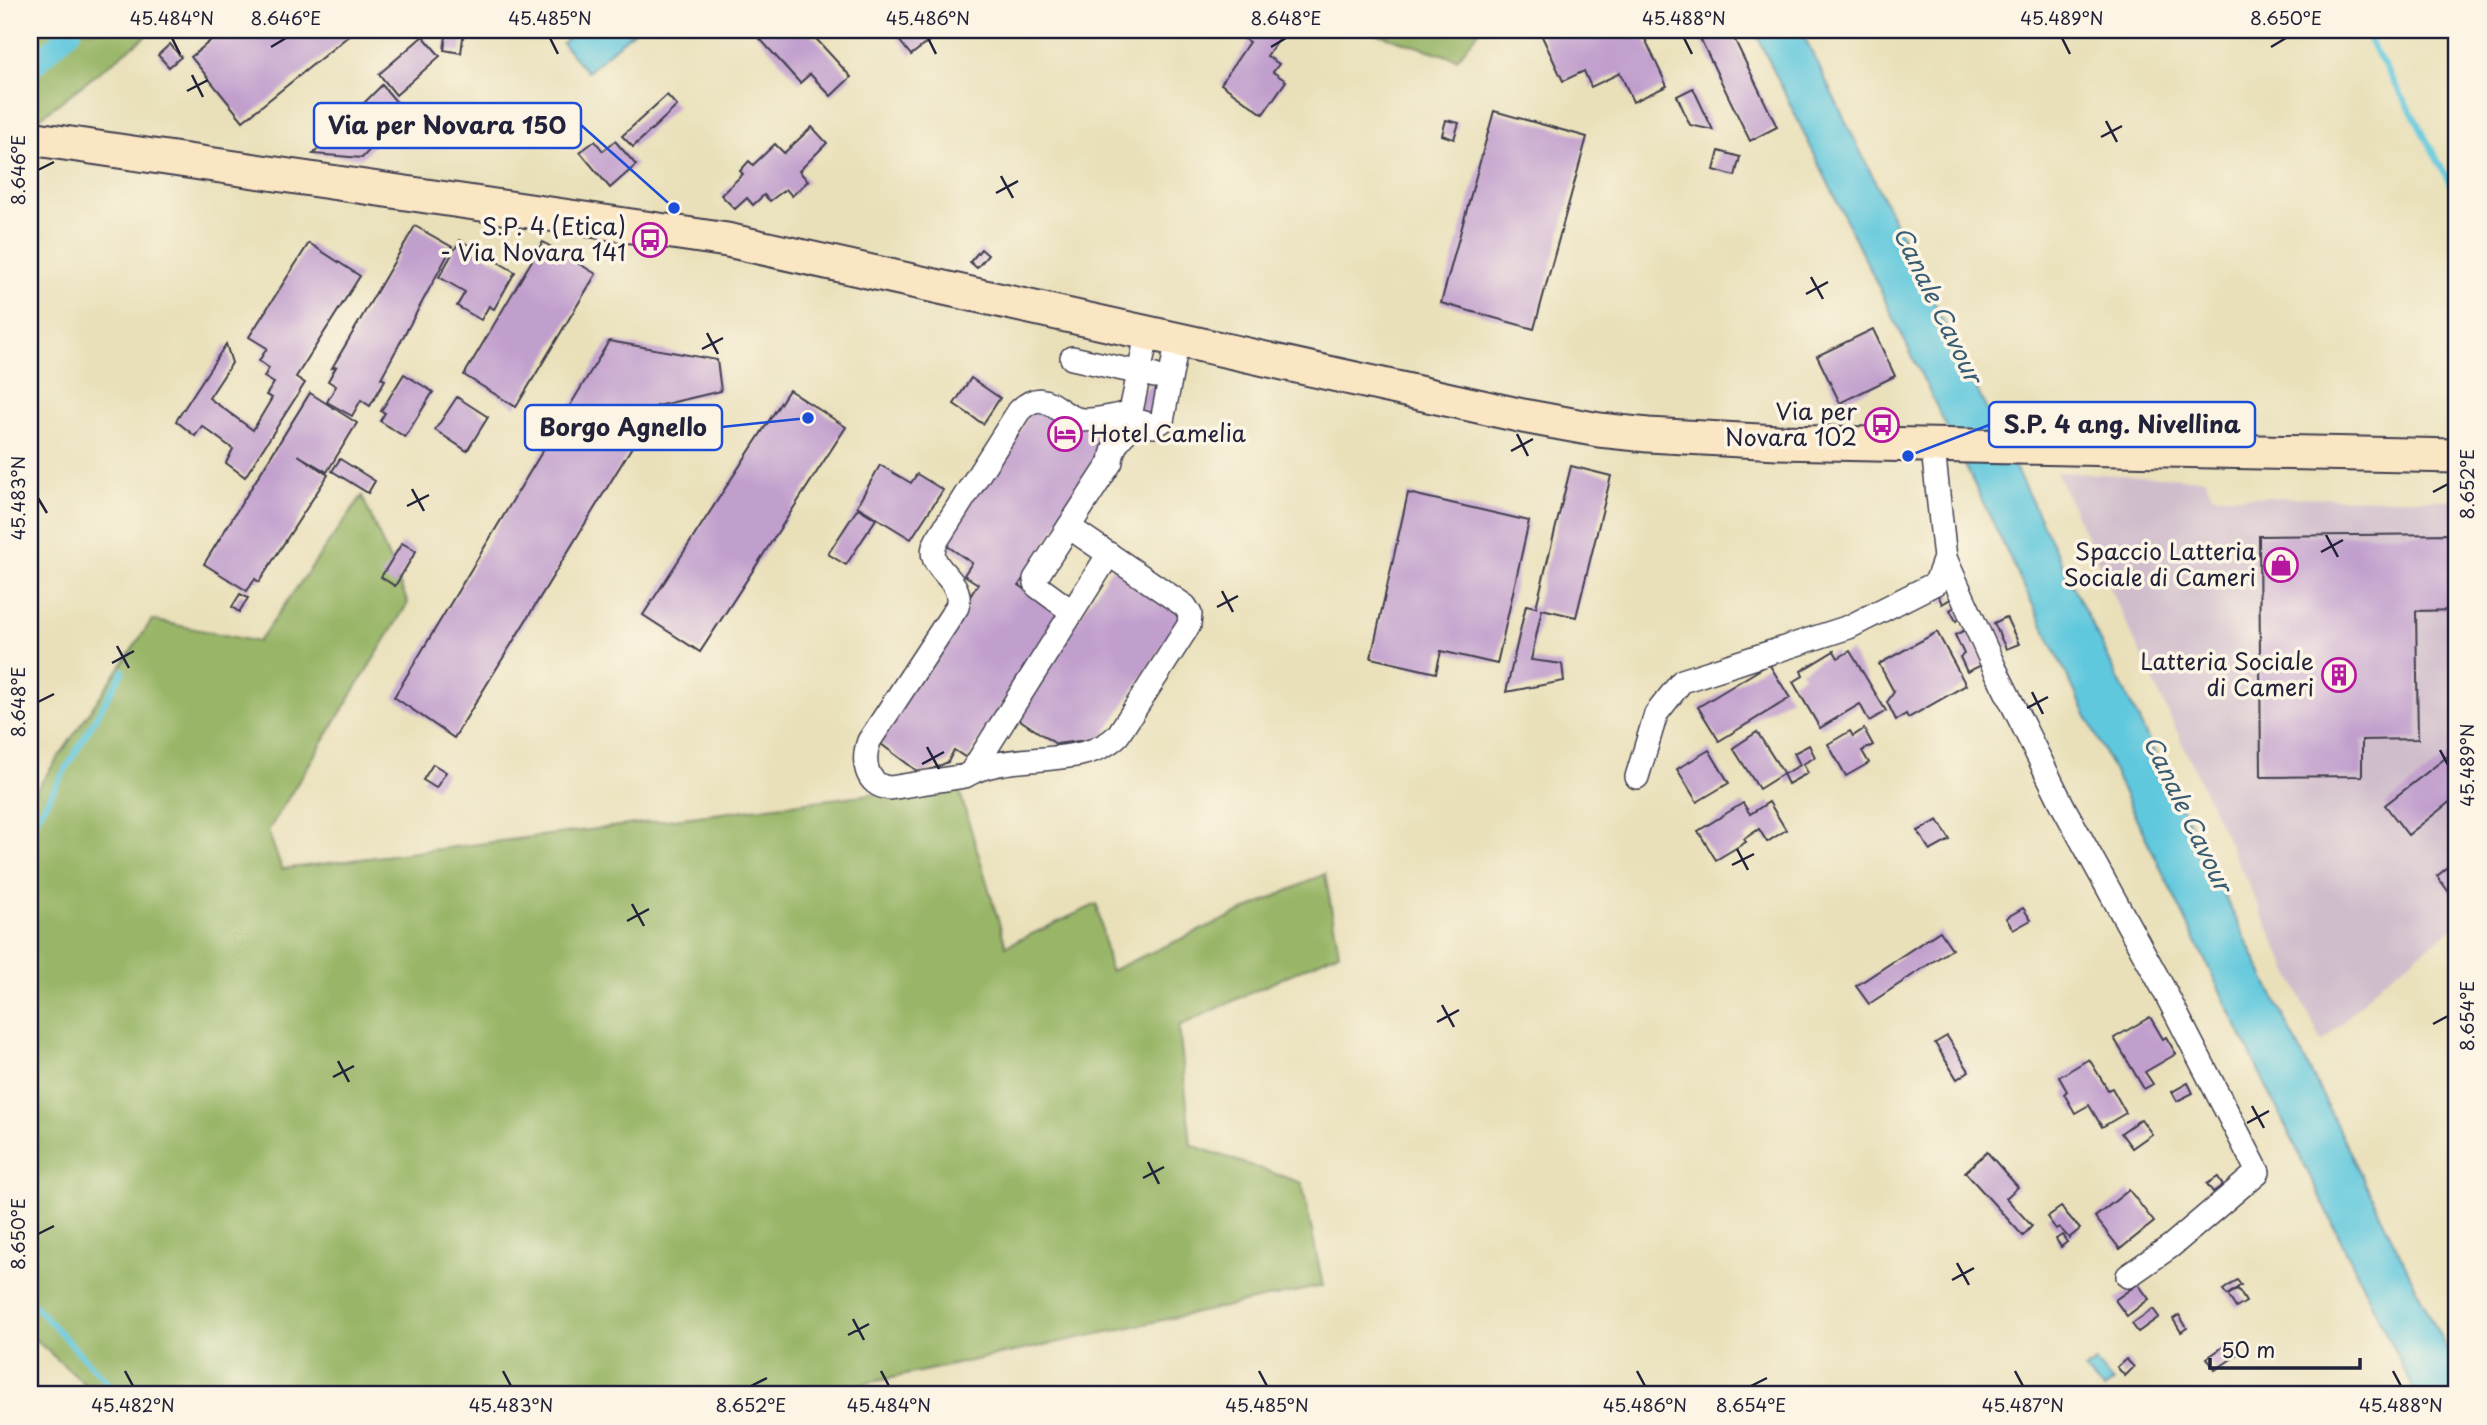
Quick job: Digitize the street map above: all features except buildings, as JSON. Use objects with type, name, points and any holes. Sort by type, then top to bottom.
[{"type":"street","points":[[30,138],[727,240],[1523,416],[1599,430],[1698,439],[2457,456]]},
{"type":"street","points":[[1069,527],[1185,606],[1190,614],[1189,625],[1118,735],[1108,745],[1049,759],[1011,760],[972,771],[965,776],[883,788],[873,781],[863,756],[869,741],[959,600],[958,589],[936,564],[932,549],[1019,411],[1026,404],[1040,400],[1051,403],[1078,419],[1124,415],[1131,411],[1139,372],[1163,335]]},
{"type":"street","points":[[1071,611],[1037,586],[1035,579],[1111,462],[1111,454],[1126,430],[1141,422],[1154,426],[1163,421],[1170,380],[1163,335]]},
{"type":"street","points":[[1072,358],[1170,380]]},
{"type":"street","points":[[1936,445],[1934,458],[1945,558],[1995,669],[2064,808],[2163,988],[2258,1172],[2171,1246],[2128,1276]]},
{"type":"street","points":[[972,771],[1109,554]]},
{"type":"street","points":[[1637,777],[1656,714],[1682,681],[1849,626],[1936,583],[1945,558]]},
{"type":"shaded area","points":[[2056,472],[2205,479],[2213,496],[2457,500],[2457,925],[2382,982],[2322,1043]]},
{"type":"green space","points":[[33,30],[154,30],[33,123],[30,121],[30,35]]},
{"type":"green space","points":[[1366,30],[1480,30],[1457,59]]},
{"type":"green space","points":[[362,496],[408,603],[268,831],[282,869],[957,783],[1006,946],[1097,904],[1110,971],[1325,874],[1339,952],[1179,1026],[1191,1145],[1302,1183],[1323,1286],[811,1395],[97,1395],[30,1335],[30,799],[152,620],[258,642]]},
{"type":"water","points":[[578,30],[635,30],[587,72],[562,43]]},
{"type":"water","points":[[1754,30],[1801,30],[2457,1371],[2457,1395],[2416,1395]]},
{"type":"water","points":[[2095,1362],[2113,1382],[2104,1390],[2085,1370]]},
{"type":"waterway","points":[[30,69],[72,30]]},
{"type":"waterway","points":[[2154,30],[2157,34],[2163,30]]},
{"type":"waterway","points":[[2363,30],[2415,118],[2457,197]]},
{"type":"waterway","points":[[30,830],[123,671]]},
{"type":"waterway","points":[[30,1301],[119,1395]]},
{"type":"place","name":"Via per Novara 150","points":[[674,208]]},
{"type":"place","name":"S.P. 4 (Etica) - Via Novara 141","points":[[650,240]]},
{"type":"place","name":"Borgo Agnello","points":[[808,418]]},
{"type":"place","name":"Via per Novara 102","points":[[1882,425]]},
{"type":"place","name":"Hotel Camelia","points":[[1065,434]]},
{"type":"place","name":"S.P. 4 ang. Nivellina","points":[[1908,456]]},
{"type":"place","name":"Spaccio Latteria Sociale di Cameri","points":[[2281,565]]},
{"type":"place","name":"Latteria Sociale di Cameri","points":[[2339,675]]},
{"type":"water label","name":"Canale Cavour","points":[[1937,305]]},
{"type":"water label","name":"Canale Cavour","points":[[2187,814]]}]
